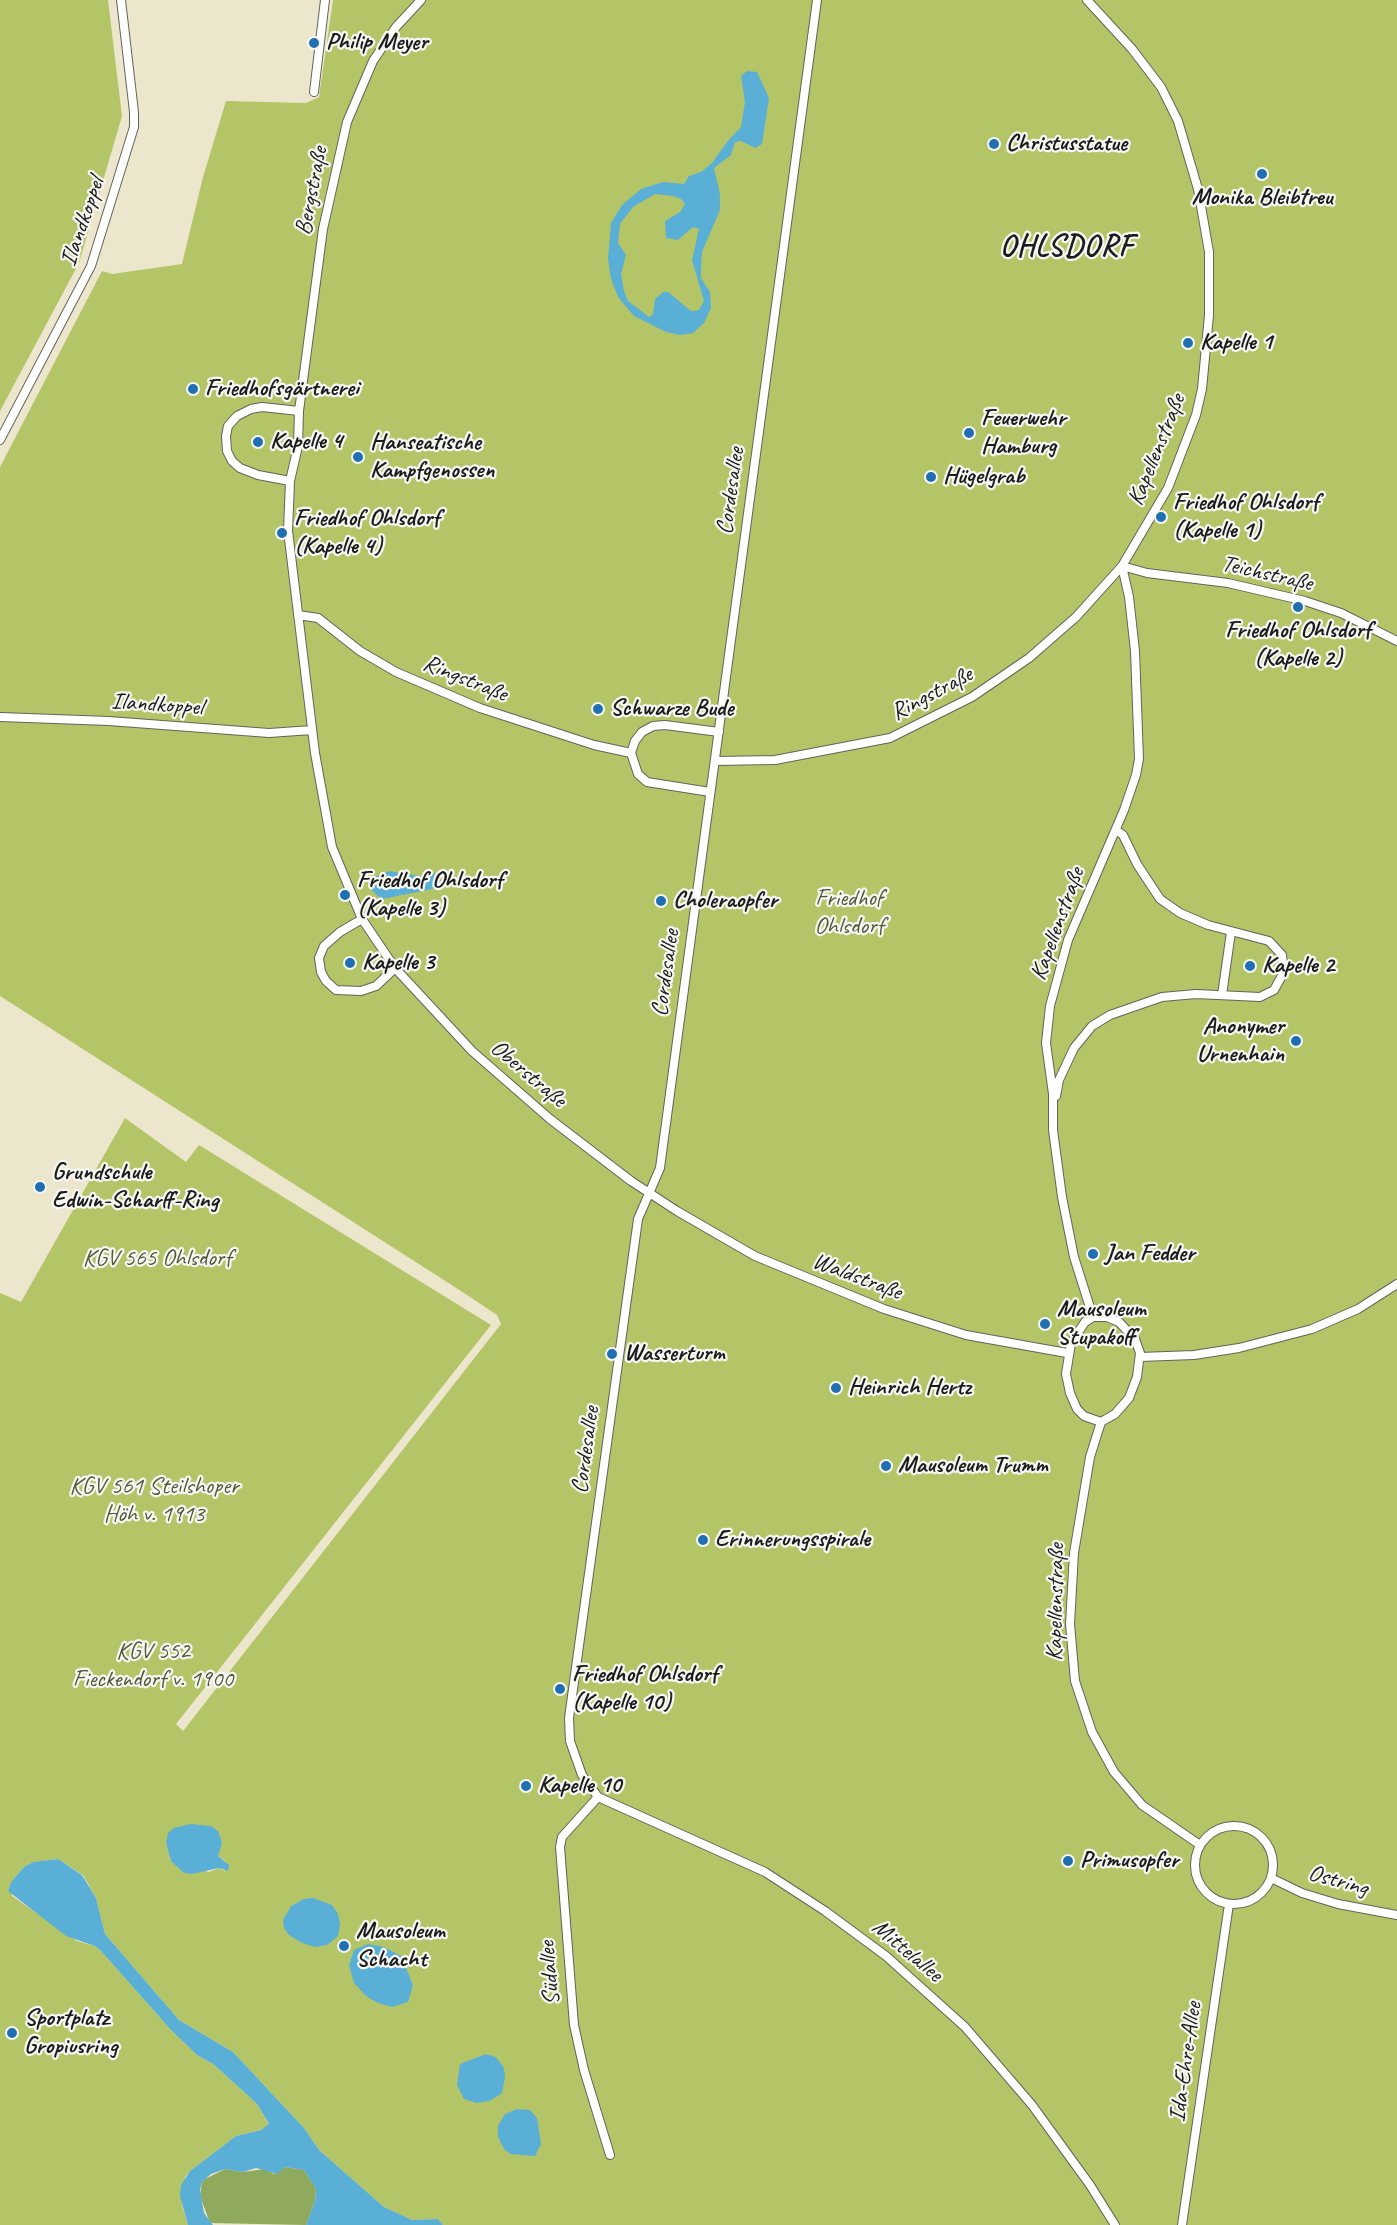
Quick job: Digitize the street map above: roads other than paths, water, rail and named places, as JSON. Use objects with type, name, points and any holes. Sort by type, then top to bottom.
[{"type":"street","name":"Ilandkoppel","points":[[0,440],[92,266],[134,127],[121,0]]},
{"type":"street","points":[[314,92],[325,0]]},
{"type":"street","name":"Bergstraße","points":[[303,670],[288,531],[290,481],[299,437],[298,411],[323,229],[347,122],[373,61],[396,27],[421,0]]},
{"type":"street","name":"Cordesallee","points":[[598,1797],[582,1775],[575,1758],[570,1741],[569,1718],[638,1219],[660,1168],[817,0]]},
{"type":"street","name":"Kapellenstraße","points":[[1088,0],[1132,49],[1161,87],[1178,121],[1198,189],[1209,252],[1208,346],[1196,415],[1168,488],[1122,566],[1129,597],[1135,651],[1139,759],[1136,775],[1116,830],[1068,940],[1050,1006],[1046,1043],[1053,1106],[1053,1130],[1068,1229],[1083,1291],[1094,1317]]},
{"type":"street","points":[[290,481],[258,475],[240,468],[232,461],[227,451],[226,436],[228,426],[237,416],[251,409],[262,407],[298,411]]},
{"type":"street","name":"Teichstraße","points":[[1122,566],[1147,573],[1227,583],[1300,599],[1341,613],[1397,641]]},
{"type":"street","name":"Ringstraße","points":[[715,761],[774,760],[834,751],[906,732],[972,698],[1029,658],[1076,617],[1122,566]]},
{"type":"street","name":"Ringstraße","points":[[298,615],[318,618],[360,651],[396,672],[483,709],[594,745],[632,753]]},
{"type":"street","name":"Oberstraße","points":[[303,670],[332,847],[362,919],[396,968],[472,1052],[550,1119],[649,1194]]},
{"type":"street","name":"Ilandkoppel","points":[[0,717],[109,721],[269,733],[312,730]]},
{"type":"street","points":[[710,792],[647,782],[638,774],[633,764],[632,753],[635,741],[642,732],[653,726],[718,732]]},
{"type":"street","name":"Kapellenstraße","points":[[1053,1106],[1059,1080],[1074,1048],[1092,1026],[1110,1015],[1162,998],[1222,995],[1246,999],[1265,996],[1278,986],[1284,972],[1282,955],[1275,945],[1263,938],[1232,932],[1180,913],[1160,899],[1137,864],[1123,835],[1116,830]]},
{"type":"street","points":[[362,919],[339,932],[324,946],[319,958],[321,972],[326,981],[336,990],[361,991],[376,986],[396,968]]},
{"type":"street","points":[[1222,995],[1232,932]]},
{"type":"street","name":"Waldstraße","points":[[649,1194],[755,1256],[884,1309],[966,1335],[1067,1353]]},
{"type":"street","points":[[1140,1357],[1194,1355],[1278,1339],[1312,1329],[1358,1309],[1397,1284]]},
{"type":"street","points":[[1094,1317],[1107,1317],[1119,1322],[1135,1339],[1140,1357],[1137,1377],[1129,1398],[1115,1414],[1101,1422],[1084,1416],[1073,1401],[1066,1374],[1067,1353],[1076,1334],[1094,1317]]},
{"type":"street","name":"Kapellenstraße","points":[[1101,1422],[1090,1457],[1074,1553],[1070,1624],[1075,1681],[1092,1732],[1114,1772],[1142,1805],[1200,1845]]},
{"type":"street","name":"Südallee","points":[[598,1797],[562,1837],[560,1847],[574,2025],[584,2070],[610,2155]]},
{"type":"street","name":"Mittelallee","points":[[598,1797],[765,1872],[825,1911],[886,1956],[965,2027],[1032,2105],[1090,2185],[1115,2225]]},
{"type":"street","name":"Ostring","points":[[1200,1845],[1212,1833],[1229,1826],[1254,1831],[1264,1839],[1271,1851],[1274,1865],[1265,1890],[1255,1899],[1242,1904],[1228,1904]]},
{"type":"street","points":[[1200,1845],[1194,1866],[1200,1886],[1208,1895],[1228,1904]]},
{"type":"street","name":"Ostring","points":[[1271,1878],[1302,1893],[1338,1904],[1397,1915]]},
{"type":"street","name":"Ida-Ehre-Allee","points":[[1182,2225],[1228,1904]]},
{"type":"water","points":[[747,71],[757,72],[769,98],[762,144],[755,148],[741,141],[735,142],[731,155],[714,168],[720,194],[720,210],[702,252],[701,269],[701,278],[710,292],[711,308],[704,323],[693,333],[680,335],[666,332],[634,316],[618,297],[611,279],[608,259],[611,223],[622,205],[641,189],[663,182],[684,184],[689,176],[701,172],[712,163],[741,127],[745,102],[741,76]],"holes":[[[655,194],[681,199],[685,204],[680,212],[665,221],[666,238],[678,240],[693,227],[699,229],[692,260],[704,301],[699,310],[691,311],[668,292],[663,292],[655,299],[653,314],[649,317],[628,301],[624,291],[621,274],[626,255],[618,243],[620,224],[633,207]]]},
{"type":"water","points":[[389,871],[419,876],[435,873],[441,880],[432,889],[382,899],[372,891],[372,878]]},
{"type":"water","points":[[190,1824],[211,1826],[218,1831],[222,1843],[218,1856],[229,1865],[228,1871],[219,1868],[192,1874],[184,1873],[171,1861],[166,1843],[168,1833],[174,1828]]},
{"type":"water","points":[[58,1859],[82,1875],[96,1898],[105,1934],[179,2020],[233,2052],[304,2128],[319,2150],[384,2207],[412,2220],[438,2219],[443,2225],[306,2225],[315,2201],[316,2189],[304,2170],[285,2167],[277,2174],[256,2168],[243,2172],[225,2169],[211,2174],[202,2182],[200,2190],[204,2213],[213,2225],[188,2225],[180,2196],[181,2185],[190,2171],[236,2136],[261,2130],[269,2124],[257,2104],[213,2064],[197,2055],[171,2030],[101,1951],[95,1946],[66,1936],[8,1891],[12,1881],[24,1867],[33,1862]]},
{"type":"water","points":[[313,1898],[332,1905],[338,1914],[340,1924],[338,1936],[327,1945],[315,1947],[302,1943],[289,1935],[284,1928],[283,1920],[291,1906],[304,1899]]},
{"type":"water","points":[[368,1944],[384,1947],[401,1956],[413,1985],[408,2002],[392,2007],[378,2003],[366,1996],[354,1983],[349,1965],[354,1950]]},
{"type":"water","points":[[486,2054],[496,2057],[504,2068],[502,2093],[490,2101],[477,2103],[464,2099],[457,2085],[460,2064]]},
{"type":"water","points":[[517,2109],[530,2110],[537,2118],[541,2144],[535,2156],[510,2154],[504,2149],[498,2137],[498,2126],[505,2114]]},
{"type":"place","name":"Philip Meyer","points":[[314,43]]},
{"type":"place","name":"Christusstatue","points":[[994,144]]},
{"type":"place","name":"Monika Bleibtreu","points":[[1262,174]]},
{"type":"place","name":"Kapelle 1","points":[[1188,343]]},
{"type":"place","name":"Friedhofsgärtnerei","points":[[193,389]]},
{"type":"place","name":"Feuerwehr Hamburg","points":[[969,433]]},
{"type":"place","name":"Kapelle 4","points":[[258,442]]},
{"type":"place","name":"Hanseatische Kampfgenossen","points":[[358,457]]},
{"type":"place","name":"Hügelgrab","points":[[931,477]]},
{"type":"place","name":"Friedhof Ohlsdorf (Kapelle 1)","points":[[1161,517]]},
{"type":"place","name":"Friedhof Ohlsdorf (Kapelle 4)","points":[[282,533]]},
{"type":"place","name":"Friedhof Ohlsdorf (Kapelle 2)","points":[[1298,607]]},
{"type":"place","name":"Schwarze Bude","points":[[598,709]]},
{"type":"place","name":"Friedhof Ohlsdorf (Kapelle 3)","points":[[345,895]]},
{"type":"place","name":"Choleraopfer","points":[[661,901]]},
{"type":"place","name":"Kapelle 3","points":[[350,963]]},
{"type":"place","name":"Kapelle 2","points":[[1250,966]]},
{"type":"place","name":"Anonymer Urnenhain","points":[[1296,1041]]},
{"type":"place","name":"Grundschule Edwin-Scharff-Ring","points":[[40,1187]]},
{"type":"place","name":"Jan Fedder","points":[[1093,1254]]},
{"type":"place","name":"Mausoleum Stupakoff","points":[[1045,1324]]},
{"type":"place","name":"Wasserturm","points":[[612,1354]]},
{"type":"place","name":"Heinrich Hertz","points":[[836,1388]]},
{"type":"place","name":"Mausoleum Trumm","points":[[886,1466]]},
{"type":"place","name":"Erinnerungsspirale","points":[[703,1540]]},
{"type":"place","name":"Friedhof Ohlsdorf (Kapelle 10)","points":[[560,1689]]},
{"type":"place","name":"Kapelle 10","points":[[526,1786]]},
{"type":"place","name":"Primusopfer","points":[[1068,1861]]},
{"type":"place","name":"Mausoleum Schacht","points":[[344,1946]]},
{"type":"place","name":"Sportplatz Gropiusring","points":[[12,2033]]},
{"type":"district","name":"OHLSDORF","points":[[1067,247]]},
{"type":"park label","name":"Friedhof Ohlsdorf","points":[[849,913]]},
{"type":"park label","name":"KGV 565 Ohlsdorf","points":[[157,1259]]},
{"type":"park label","name":"KGV 561 Steilshoper Höh v. 1913","points":[[154,1501]]},
{"type":"park label","name":"KGV 552 Fieckendorf v. 1900","points":[[153,1666]]}]
